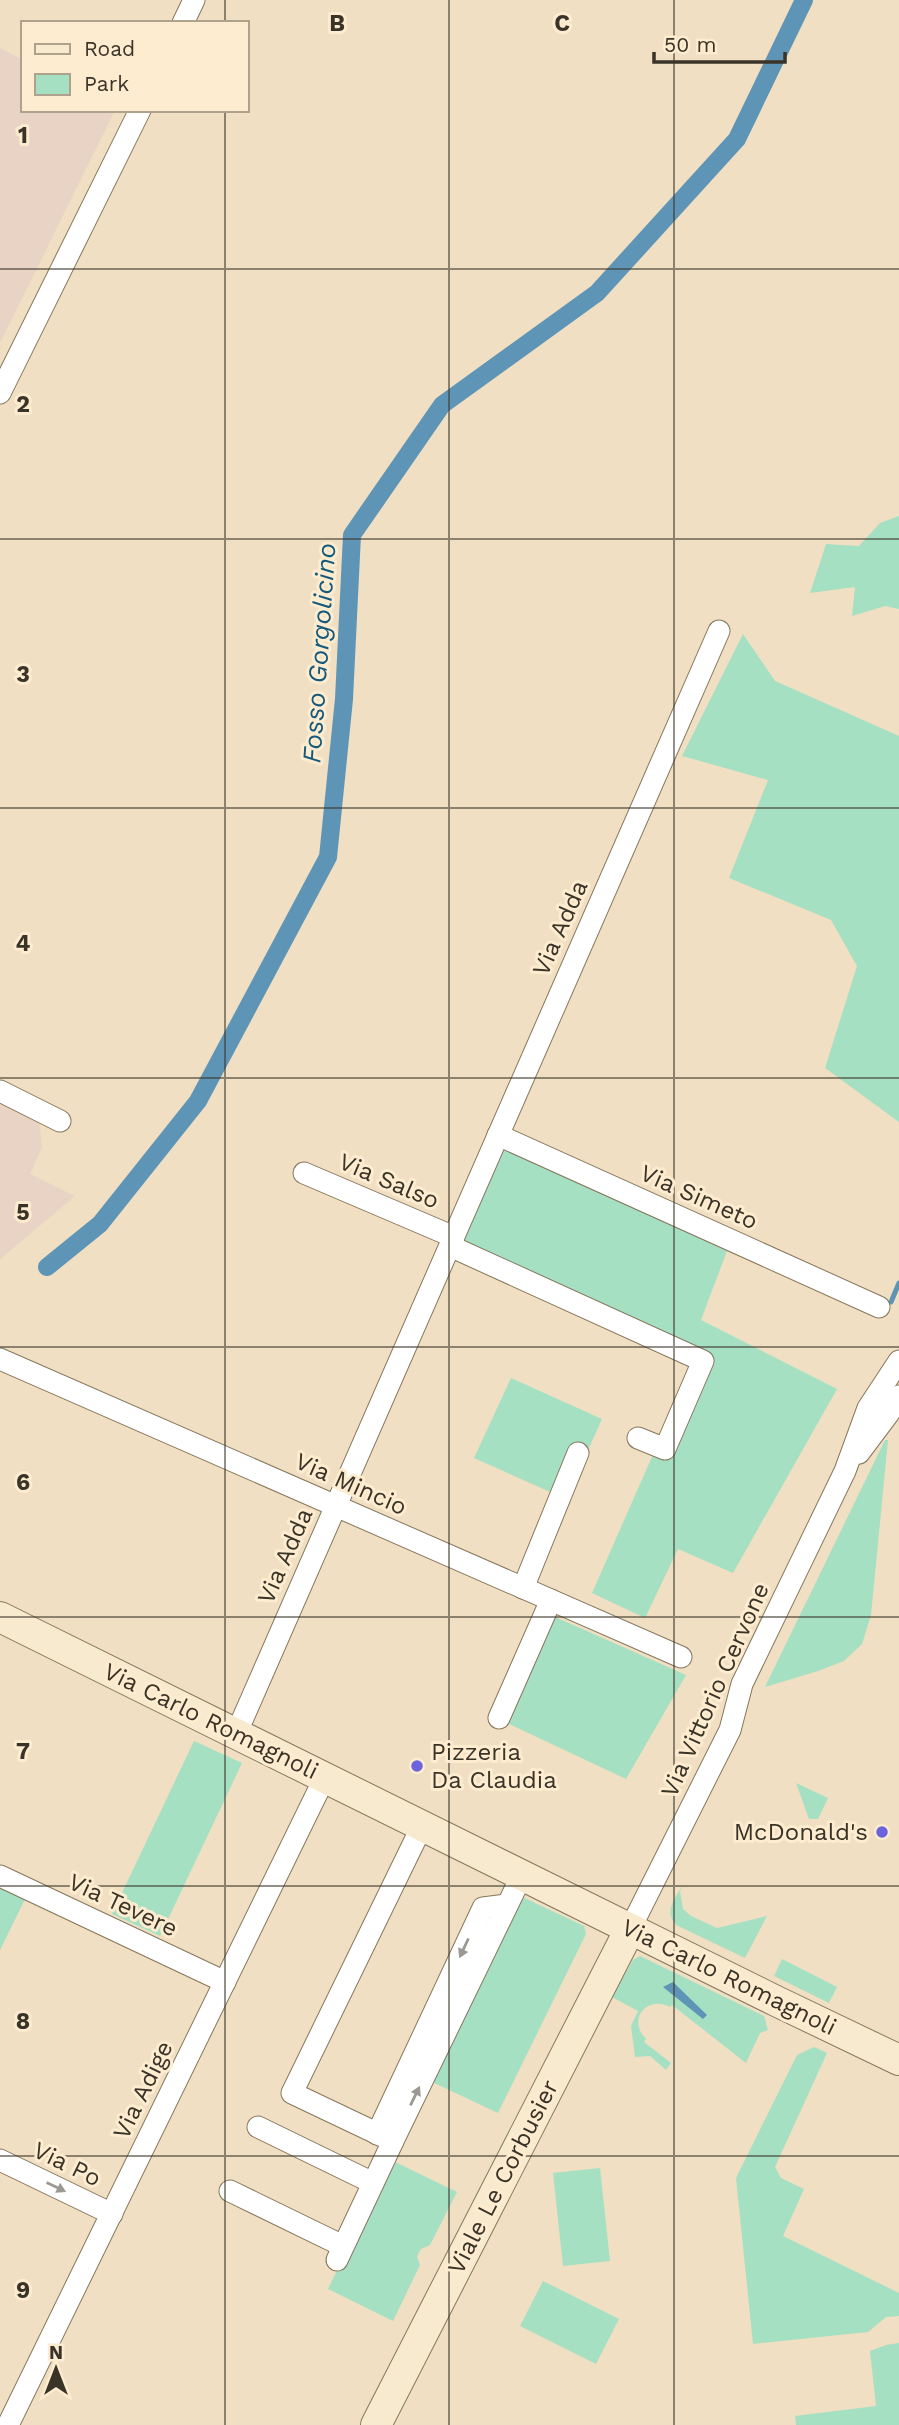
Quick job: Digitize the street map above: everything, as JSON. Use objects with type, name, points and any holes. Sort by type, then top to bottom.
[{"type":"main road","name":"Via Carlo Romagnoli","points":[[0,1617],[899,2060]]},
{"type":"main road","name":"Viale Le Corbusier","points":[[376,2425],[630,1929]]},
{"type":"street","points":[[184,21],[194,0]]},
{"type":"street","points":[[0,393],[139,112]]},
{"type":"street","name":"Via Adda","points":[[236,1734],[719,631]]},
{"type":"street","points":[[0,1091],[60,1121]]},
{"type":"street","name":"Via Simeto","points":[[498,1135],[879,1307]]},
{"type":"street","name":"Via Salso","points":[[304,1173],[452,1241]]},
{"type":"street","points":[[452,1241],[703,1361],[665,1448],[638,1438]]},
{"type":"street","name":"Via Mincio","points":[[0,1359],[681,1657]]},
{"type":"street","name":"Via Vittorio Cervone","points":[[630,1929],[730,1730],[742,1684],[845,1471],[868,1408],[899,1361]]},
{"type":"street","name":"Via Vittorio Cervone","points":[[845,1471],[899,1396]]},
{"type":"street","points":[[523,1588],[578,1453]]},
{"type":"street","points":[[499,1718],[551,1600]]},
{"type":"street","name":"Via Adige","points":[[8,2425],[9,2400],[112,2214],[325,1777]]},
{"type":"street","points":[[385,2138],[292,2093],[422,1826]]},
{"type":"street","points":[[230,2191],[340,2253],[373,2183],[385,2138],[483,1908],[507,1905],[522,1875]]},
{"type":"street","name":"Via Tevere","points":[[0,1876],[225,1982]]},
{"type":"street","points":[[258,2127],[373,2183]]},
{"type":"street","name":"Via Po","points":[[0,2160],[112,2214]]},
{"type":"shaded area","points":[[0,48],[21,59],[21,112],[114,112],[0,343]]},
{"type":"shaded area","points":[[0,1081],[37,1099],[42,1147],[30,1174],[75,1196],[0,1259]]},
{"type":"green space","points":[[899,516],[899,609],[885,606],[852,616],[855,587],[810,593],[826,544],[859,546],[880,523]]},
{"type":"green space","points":[[743,634],[775,681],[899,736],[899,1122],[825,1068],[857,966],[831,920],[729,878],[768,780],[682,756]]},
{"type":"green space","points":[[498,1146],[727,1251],[701,1320],[837,1389],[733,1573],[678,1549],[645,1618],[592,1593],[655,1450],[670,1455],[712,1356],[456,1243]]},
{"type":"green space","points":[[511,1378],[602,1419],[566,1499],[474,1458]]},
{"type":"green space","points":[[885,1440],[888,1440],[871,1615],[862,1644],[844,1661],[765,1687]]},
{"type":"green space","points":[[553,1616],[686,1675],[626,1779],[505,1722]]},
{"type":"green space","points":[[194,1741],[242,1763],[160,1936],[112,1914]]},
{"type":"green space","points":[[796,1783],[828,1798],[818,1819],[809,1819]]},
{"type":"green space","points":[[685,1882],[680,1891],[683,1909],[691,1916],[717,1928],[767,1916],[745,1958],[676,1925],[671,1909],[675,1898]]},
{"type":"green space","points":[[0,1885],[26,1897],[0,1950]]},
{"type":"green space","points":[[520,1896],[584,1926],[586,1934],[498,2113],[432,2082]]},
{"type":"green space","points":[[640,1956],[764,2016],[768,2030],[760,2033],[746,2063],[672,2005],[670,2007],[661,2004],[653,2004],[642,2011],[638,2024],[646,2039],[644,2042],[671,2063],[666,2070],[650,2056],[635,2057],[631,2026],[638,2011],[612,1997],[633,1960]]},
{"type":"green space","points":[[782,1959],[837,1987],[829,2003],[774,1976]]},
{"type":"green space","points":[[814,2047],[827,2053],[775,2167],[781,2178],[804,2189],[783,2236],[899,2293],[899,2316],[886,2317],[868,2332],[753,2344],[736,2178],[797,2055]]},
{"type":"green space","points":[[391,2160],[457,2192],[430,2245],[421,2249],[417,2256],[420,2265],[393,2321],[328,2289]]},
{"type":"green space","points":[[600,2168],[610,2261],[563,2266],[553,2173]]},
{"type":"green space","points":[[543,2281],[619,2319],[596,2364],[520,2326]]},
{"type":"green space","points":[[899,2343],[899,2425],[796,2425],[795,2416],[876,2406],[870,2351]]},
{"type":"water","points":[[673,1982],[707,2015],[703,2019],[663,1987]]},
{"type":"waterway","name":"Fosso Gorgolicino","points":[[47,1267],[100,1224],[198,1101],[328,857],[344,699],[352,535],[442,405],[597,293],[737,139],[804,0]]},
{"type":"waterway","points":[[891,1302],[899,1283]]},
{"type":"place","name":"Pizzeria Da Claudia","points":[[417,1766]]},
{"type":"place","name":"McDonald's","points":[[882,1832]]}]
